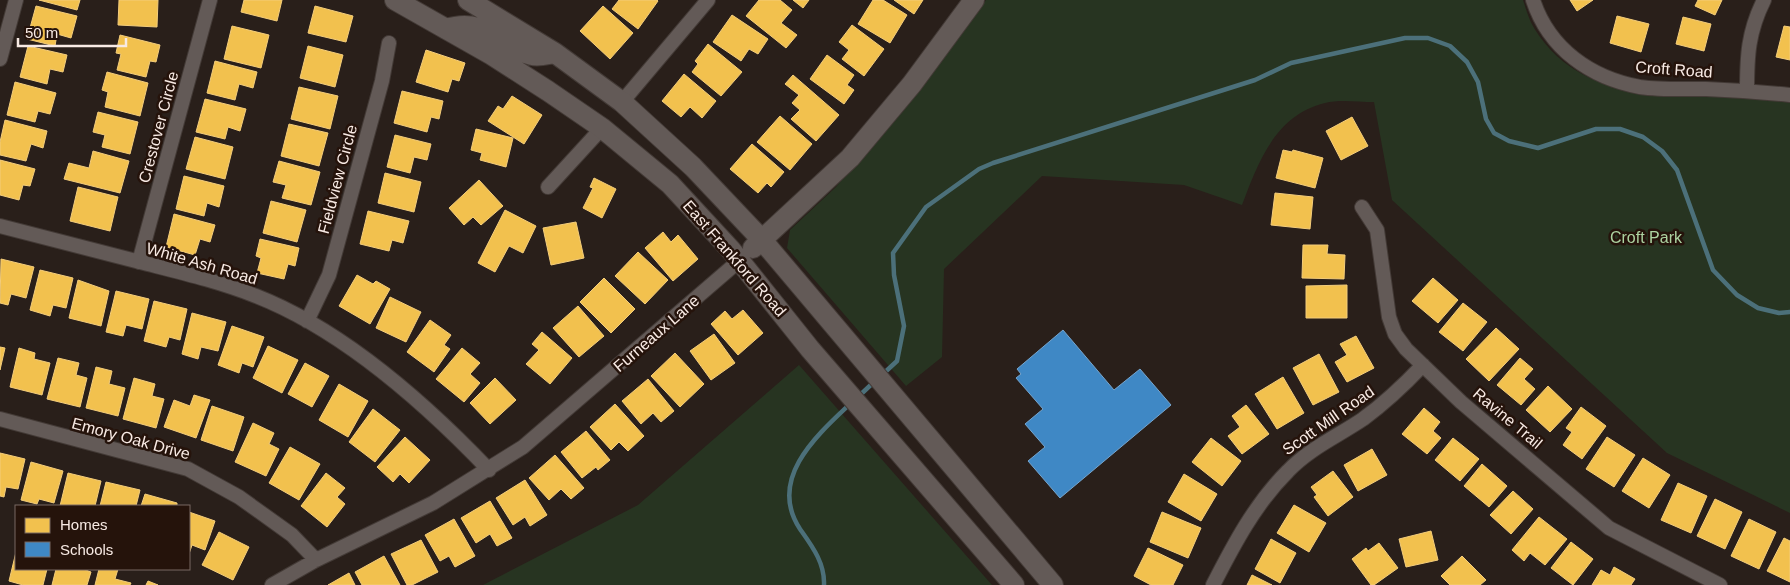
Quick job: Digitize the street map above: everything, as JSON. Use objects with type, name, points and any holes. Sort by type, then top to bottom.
[{"type":"main road","name":"East Frankford Road","points":[[395,0],[496,57],[602,128],[670,184],[740,260],[822,363],[1014,585]]},
{"type":"main road","name":"East Frankford Road","points":[[468,0],[555,53],[622,102],[693,167],[762,240],[1054,585]]},
{"type":"main road","name":"Furneaux Lane","points":[[740,260],[850,158],[912,84],[974,0]]},
{"type":"main road","points":[[446,28],[460,24],[474,26],[487,30],[530,54],[555,53]]},
{"type":"main road","points":[[965,527],[1013,560],[1025,564],[1033,562]]},
{"type":"street","points":[[0,59],[16,0]]},
{"type":"street","name":"Crestover Circle","points":[[139,262],[210,0]]},
{"type":"street","points":[[622,102],[708,0]]},
{"type":"street","name":"Croft Road","points":[[1533,0],[1543,26],[1553,40],[1588,69],[1612,80],[1642,87],[1747,91],[1790,95]]},
{"type":"street","points":[[1747,91],[1747,54],[1753,21],[1764,0]]},
{"type":"street","name":"Fieldview Circle","points":[[308,322],[329,275],[382,81],[390,43]]},
{"type":"street","points":[[548,187],[602,128]]},
{"type":"street","name":"Ravine Trail","points":[[1362,207],[1377,230],[1389,317],[1395,334],[1423,365],[1461,402],[1609,528],[1720,585]]},
{"type":"street","name":"White Ash Road","points":[[0,226],[208,279],[258,297],[308,322],[368,361],[419,401],[489,470]]},
{"type":"street","name":"Furneaux Lane","points":[[272,585],[316,560],[432,503],[489,470],[523,447],[740,260]]},
{"type":"street","name":"Scott Mill Road","points":[[1213,585],[1240,534],[1264,498],[1289,470],[1320,445],[1362,420],[1394,395],[1423,365]]},
{"type":"street","name":"Emory Oak Drive","points":[[0,419],[188,469],[239,497],[292,534],[316,560]]},
{"type":"green space","name":"Croft Park","points":[[986,0],[1523,0],[1534,28],[1558,57],[1586,76],[1617,87],[1651,93],[1756,98],[1790,103],[1790,513],[1667,453],[1392,200],[1374,102],[1343,101],[1325,103],[1308,109],[1293,118],[1281,129],[1262,157],[1242,205],[1184,185],[1042,176],[944,269],[942,357],[906,386],[787,248],[790,230],[836,187]]},
{"type":"green space","points":[[799,365],[992,585],[483,585],[638,505]]},
{"type":"building: Homes","points":[[39,0],[80,0],[77,10]]},
{"type":"building: Homes","points":[[119,0],[158,0],[157,27],[118,25]]},
{"type":"building: Homes","points":[[244,0],[282,0],[277,21],[241,12]]},
{"type":"building: Homes","points":[[619,0],[658,1],[638,29],[612,9]]},
{"type":"building: Homes","points":[[759,0],[780,0],[792,10],[781,23],[797,35],[786,48],[746,16]]},
{"type":"building: Homes","points":[[793,0],[809,0],[803,8]]},
{"type":"building: Homes","points":[[873,0],[883,0],[907,15],[890,43],[858,24]]},
{"type":"building: Homes","points":[[894,0],[923,0],[914,14]]},
{"type":"building: Homes","points":[[1570,0],[1593,0],[1577,11]]},
{"type":"building: Homes","points":[[1698,0],[1722,0],[1715,15],[1695,6]]},
{"type":"building: Homes","points":[[36,6],[77,16],[71,38],[57,34],[55,46],[27,39]]},
{"type":"building: Homes","points":[[315,6],[353,16],[346,42],[308,33]]},
{"type":"building: Homes","points":[[603,6],[633,33],[610,59],[580,31]]},
{"type":"building: Homes","points":[[732,15],[768,39],[758,54],[749,49],[741,61],[713,42]]},
{"type":"building: Homes","points":[[1617,16],[1649,24],[1641,52],[1610,43]]},
{"type":"building: Homes","points":[[1683,17],[1711,24],[1704,51],[1676,44]]},
{"type":"building: Homes","points":[[852,25],[884,49],[864,76],[842,59],[849,50],[839,42]]},
{"type":"building: Homes","points":[[232,26],[269,35],[261,68],[224,59]]},
{"type":"building: Homes","points":[[1784,26],[1790,27],[1790,60],[1776,57]]},
{"type":"building: Homes","points":[[120,35],[160,45],[156,62],[150,61],[146,77],[117,70],[121,54],[116,53]]},
{"type":"building: Homes","points":[[708,44],[742,72],[721,96],[692,72],[698,64],[695,61]]},
{"type":"building: Homes","points":[[28,46],[67,55],[63,72],[50,69],[47,84],[20,77]]},
{"type":"building: Homes","points":[[308,46],[343,55],[335,87],[300,78]]},
{"type":"building: Homes","points":[[426,50],[465,63],[459,81],[452,79],[448,92],[416,82]]},
{"type":"building: Homes","points":[[827,55],[854,75],[847,85],[854,90],[844,104],[810,79]]},
{"type":"building: Homes","points":[[215,61],[257,72],[253,88],[239,84],[235,100],[207,93]]},
{"type":"building: Homes","points":[[107,72],[148,83],[140,116],[105,107],[108,92],[102,90]]},
{"type":"building: Homes","points":[[684,74],[716,101],[702,118],[690,107],[681,117],[662,101]]},
{"type":"building: Homes","points":[[793,75],[839,115],[816,141],[791,119],[800,110],[792,103],[799,95],[785,84]]},
{"type":"building: Homes","points":[[15,82],[56,93],[50,114],[38,111],[35,122],[7,115]]},
{"type":"building: Homes","points":[[299,87],[338,96],[330,129],[291,119]]},
{"type":"building: Homes","points":[[402,91],[443,101],[439,119],[431,117],[427,132],[394,123]]},
{"type":"building: Homes","points":[[512,96],[542,115],[524,144],[488,121],[498,106],[503,109]]},
{"type":"building: Homes","points":[[205,99],[246,109],[240,131],[228,127],[225,139],[196,132]]},
{"type":"building: Homes","points":[[98,112],[138,122],[130,154],[102,147],[105,135],[93,132]]},
{"type":"building: Homes","points":[[780,116],[812,144],[790,170],[757,142]]},
{"type":"building: Homes","points":[[1352,117],[1368,146],[1341,160],[1326,131]]},
{"type":"building: Homes","points":[[5,120],[47,131],[43,148],[31,144],[26,161],[0,155],[0,142]]},
{"type":"building: Homes","points":[[289,124],[328,133],[319,166],[281,156]]},
{"type":"building: Homes","points":[[476,129],[513,138],[506,167],[480,160],[482,153],[471,150]]},
{"type":"building: Homes","points":[[395,135],[431,144],[427,160],[414,157],[410,173],[387,167]]},
{"type":"building: Homes","points":[[195,137],[233,147],[225,179],[186,169]]},
{"type":"building: Homes","points":[[752,144],[784,172],[771,187],[767,183],[758,193],[730,169]]},
{"type":"building: Homes","points":[[1283,150],[1292,152],[1293,150],[1323,158],[1315,188],[1276,178]]},
{"type":"building: Homes","points":[[93,151],[129,161],[120,193],[64,179],[69,163],[89,168]]},
{"type":"building: Homes","points":[[0,160],[35,169],[30,186],[23,185],[19,200],[0,195]]},
{"type":"building: Homes","points":[[279,161],[320,172],[311,205],[282,198],[286,185],[273,182]]},
{"type":"building: Homes","points":[[385,173],[421,182],[414,212],[378,203]]},
{"type":"building: Homes","points":[[184,176],[224,186],[219,207],[207,203],[204,216],[176,209]]},
{"type":"building: Homes","points":[[594,178],[616,189],[602,218],[583,208],[593,188],[590,187]]},
{"type":"building: Homes","points":[[479,180],[503,206],[481,225],[473,217],[464,225],[449,208]]},
{"type":"building: Homes","points":[[78,187],[118,197],[110,231],[70,221]]},
{"type":"building: Homes","points":[[1275,193],[1313,197],[1310,229],[1271,225]]},
{"type":"building: Homes","points":[[271,201],[306,210],[297,242],[263,233]]},
{"type":"building: Homes","points":[[505,210],[536,226],[523,253],[509,246],[495,272],[478,263]]},
{"type":"building: Homes","points":[[368,211],[409,221],[403,243],[392,240],[389,251],[360,244]]},
{"type":"building: Homes","points":[[174,214],[215,225],[210,242],[200,239],[195,255],[166,247]]},
{"type":"building: Homes","points":[[576,222],[584,258],[551,265],[543,228]]},
{"type":"building: Homes","points":[[663,232],[671,242],[678,235],[698,259],[673,281],[645,248]]},
{"type":"building: Homes","points":[[260,239],[299,248],[295,266],[288,264],[284,279],[257,273],[261,258],[256,256]]},
{"type":"building: Homes","points":[[1303,245],[1328,245],[1327,254],[1345,255],[1344,279],[1302,278]]},
{"type":"building: Homes","points":[[638,252],[668,280],[645,304],[615,276]]},
{"type":"building: Homes","points":[[1,259],[34,267],[26,298],[11,294],[8,305],[0,303]]},
{"type":"building: Homes","points":[[40,270],[73,278],[66,308],[53,305],[50,316],[30,310]]},
{"type":"building: Homes","points":[[357,275],[373,284],[376,281],[390,289],[370,324],[339,306]]},
{"type":"building: Homes","points":[[604,278],[635,309],[611,333],[580,302]]},
{"type":"building: Homes","points":[[1433,278],[1458,300],[1438,323],[1412,301]]},
{"type":"building: Homes","points":[[78,280],[109,291],[101,326],[69,318]]},
{"type":"building: Homes","points":[[1347,285],[1347,318],[1306,318],[1306,286]]},
{"type":"building: Homes","points":[[116,291],[149,299],[142,329],[126,325],[123,336],[106,332]]},
{"type":"building: Homes","points":[[390,297],[421,312],[406,342],[376,328]]},
{"type":"building: Homes","points":[[154,301],[187,309],[180,340],[169,337],[166,347],[144,341]]},
{"type":"building: Homes","points":[[1463,303],[1487,322],[1463,351],[1439,332]]},
{"type":"building: Homes","points":[[578,306],[604,336],[579,357],[553,328]]},
{"type":"building: Homes","points":[[743,310],[763,333],[738,355],[711,324],[725,311],[732,319]]},
{"type":"building: Homes","points":[[192,313],[226,322],[218,351],[201,347],[198,359],[182,354]]},
{"type":"building: Homes","points":[[430,320],[451,335],[444,345],[450,349],[434,372],[407,352]]},
{"type":"building: Homes","points":[[232,326],[264,337],[253,367],[242,363],[239,373],[218,365]]},
{"type":"building: Homes","points":[[1496,328],[1519,349],[1489,381],[1466,359]]},
{"type":"building: Homes","points":[[542,332],[572,358],[550,384],[526,364],[539,350],[532,344]]},
{"type":"building: Homes","points":[[714,334],[735,363],[711,380],[690,351]]},
{"type":"building: Homes","points":[[1356,336],[1374,368],[1347,382],[1335,362],[1347,355],[1340,344]]},
{"type":"building: Homes","points":[[268,346],[298,360],[282,393],[253,378]]},
{"type":"building: Homes","points":[[0,347],[5,348],[0,370]]},
{"type":"building: Homes","points":[[19,348],[35,353],[34,359],[50,363],[42,395],[10,387]]},
{"type":"building: Homes","points":[[462,348],[480,363],[470,374],[480,383],[464,402],[436,379]]},
{"type":"building: Homes","points":[[675,353],[704,384],[680,407],[651,376]]},
{"type":"building: Homes","points":[[1319,354],[1339,392],[1313,405],[1293,368]]},
{"type":"building: Homes","points":[[58,358],[79,363],[76,375],[87,378],[80,407],[47,399]]},
{"type":"building: Homes","points":[[1520,358],[1533,369],[1524,379],[1535,389],[1521,405],[1497,385]]},
{"type":"building: Homes","points":[[305,363],[329,376],[312,407],[288,394]]},
{"type":"building: Homes","points":[[96,367],[112,371],[109,384],[125,388],[118,416],[86,408]]},
{"type":"building: Homes","points":[[1283,377],[1304,413],[1277,429],[1255,394]]},
{"type":"building: Homes","points":[[134,378],[155,384],[152,396],[164,399],[156,428],[123,419]]},
{"type":"building: Homes","points":[[495,378],[516,400],[490,424],[470,403]]},
{"type":"building: Homes","points":[[648,379],[674,411],[661,422],[653,413],[641,424],[622,401]]},
{"type":"building: Homes","points":[[339,384],[368,401],[348,437],[319,420]]},
{"type":"building: Homes","points":[[1548,386],[1572,409],[1550,432],[1526,410]]},
{"type":"building: Homes","points":[[194,395],[210,400],[196,438],[164,427],[174,400],[190,406]]},
{"type":"building: Homes","points":[[615,404],[644,436],[628,451],[619,442],[611,450],[590,427]]},
{"type":"building: Homes","points":[[1246,405],[1269,434],[1242,454],[1228,436],[1240,427],[1232,416]]},
{"type":"building: Homes","points":[[212,406],[244,417],[233,451],[201,440]]},
{"type":"building: Homes","points":[[1581,407],[1606,426],[1582,459],[1563,445],[1572,432],[1566,428]]},
{"type":"building: Homes","points":[[1424,408],[1440,422],[1433,431],[1441,438],[1427,454],[1402,434]]},
{"type":"building: Homes","points":[[373,409],[400,430],[375,462],[349,442]]},
{"type":"building: Homes","points":[[253,423],[274,433],[269,444],[279,449],[266,476],[235,462]]},
{"type":"building: Homes","points":[[586,431],[610,460],[598,470],[596,467],[582,478],[561,452]]},
{"type":"building: Homes","points":[[405,437],[430,460],[409,483],[400,474],[393,482],[377,467]]},
{"type":"building: Homes","points":[[1607,437],[1635,455],[1614,487],[1586,469]]},
{"type":"building: Homes","points":[[1211,438],[1241,461],[1222,486],[1192,462]]},
{"type":"building: Homes","points":[[1453,438],[1479,459],[1460,481],[1435,460]]},
{"type":"building: Homes","points":[[290,447],[320,464],[299,500],[269,483]]},
{"type":"building: Homes","points":[[1372,449],[1387,475],[1358,491],[1344,465]]},
{"type":"building: Homes","points":[[0,453],[25,459],[18,489],[6,487],[4,497],[0,496]]},
{"type":"building: Homes","points":[[555,455],[584,488],[571,499],[561,489],[549,500],[529,478]]},
{"type":"building: Homes","points":[[1643,458],[1670,475],[1649,508],[1622,491]]},
{"type":"building: Homes","points":[[31,462],[63,471],[54,503],[39,499],[37,504],[21,500]]},
{"type":"building: Homes","points":[[1482,464],[1507,486],[1489,507],[1464,486]]},
{"type":"building: Homes","points":[[1333,471],[1353,497],[1328,516],[1314,497],[1317,495],[1311,487]]},
{"type":"building: Homes","points":[[68,473],[101,481],[95,505],[60,505]]},
{"type":"building: Homes","points":[[326,473],[345,488],[337,497],[345,504],[327,527],[301,506]]},
{"type":"building: Homes","points":[[1184,474],[1217,494],[1201,521],[1168,502]]},
{"type":"building: Homes","points":[[525,480],[547,515],[530,526],[525,517],[513,525],[496,498]]},
{"type":"building: Homes","points":[[106,482],[140,490],[136,505],[100,505]]},
{"type":"building: Homes","points":[[1678,483],[1707,496],[1691,533],[1661,520]]},
{"type":"building: Homes","points":[[1513,491],[1533,509],[1511,534],[1490,515]]},
{"type":"building: Homes","points":[[145,494],[177,503],[177,505],[141,505]]},
{"type":"building: Homes","points":[[1715,499],[1742,512],[1725,549],[1697,536]]},
{"type":"building: Homes","points":[[490,501],[512,538],[497,546],[490,534],[476,543],[461,518]]},
{"type":"building: Homes","points":[[1294,505],[1326,523],[1309,552],[1277,533]]},
{"type":"building: Homes","points":[[190,512],[215,521],[205,550],[192,545],[190,551]]},
{"type":"building: Homes","points":[[1162,512],[1201,528],[1188,558],[1150,542]]},
{"type":"building: Homes","points":[[1539,517],[1567,539],[1545,565],[1530,553],[1524,561],[1512,550]]},
{"type":"building: Homes","points":[[454,519],[475,556],[455,567],[449,556],[440,561],[425,535]]},
{"type":"building: Homes","points":[[1749,519],[1776,532],[1759,569],[1731,556]]},
{"type":"building: Homes","points":[[1431,531],[1438,560],[1406,567],[1399,539]]},
{"type":"building: Homes","points":[[219,532],[249,547],[233,580],[202,565]]},
{"type":"building: Homes","points":[[1784,538],[1790,541],[1790,582],[1767,571]]},
{"type":"building: Homes","points":[[1271,539],[1296,553],[1280,583],[1255,569]]},
{"type":"building: Homes","points":[[421,540],[438,572],[412,585],[407,585],[391,554]]},
{"type":"building: Homes","points":[[1571,542],[1593,559],[1573,585],[1551,568]]},
{"type":"building: Homes","points":[[1379,543],[1398,568],[1374,585],[1371,585],[1352,559],[1366,548],[1368,551]]},
{"type":"building: Homes","points":[[1148,548],[1183,565],[1173,585],[1151,585],[1134,576]]},
{"type":"building: Homes","points":[[15,556],[15,570],[47,570],[43,585],[23,585],[9,581]]},
{"type":"building: Homes","points":[[384,556],[400,585],[362,585],[355,572]]},
{"type":"building: Homes","points":[[1462,556],[1486,580],[1480,585],[1450,585],[1441,576]]},
{"type":"building: Homes","points":[[1614,567],[1635,579],[1631,585],[1592,585],[1601,570],[1610,575]]},
{"type":"building: Homes","points":[[56,570],[86,570],[91,572],[87,585],[52,585]]},
{"type":"building: Homes","points":[[99,570],[118,570],[115,579],[131,583],[130,585],[95,585]]},
{"type":"building: Homes","points":[[349,573],[355,585],[328,585]]},
{"type":"building: Homes","points":[[1252,575],[1272,585],[1247,585]]},
{"type":"building: Homes","points":[[148,581],[158,585],[146,585]]},
{"type":"building: Schools","points":[[1063,330],[1114,390],[1140,369],[1171,405],[1060,498],[1028,461],[1045,447],[1025,424],[1043,409],[1016,378],[1021,374],[1017,369]]},
{"type":"waterway","points":[[883,374],[897,361],[904,326],[894,275],[893,253],[926,207],[979,169],[1255,80],[1291,63],[1405,38],[1428,38],[1450,46],[1467,62],[1478,82],[1486,119],[1494,133],[1509,141],[1538,148],[1596,129],[1620,129],[1643,137],[1662,151],[1677,170],[1713,270],[1737,295],[1758,308],[1779,313],[1790,312]]},
{"type":"waterway","points":[[859,396],[875,381]]},
{"type":"waterway","points":[[824,585],[820,562],[791,511],[789,493],[800,459],[824,429],[851,403]]}]
